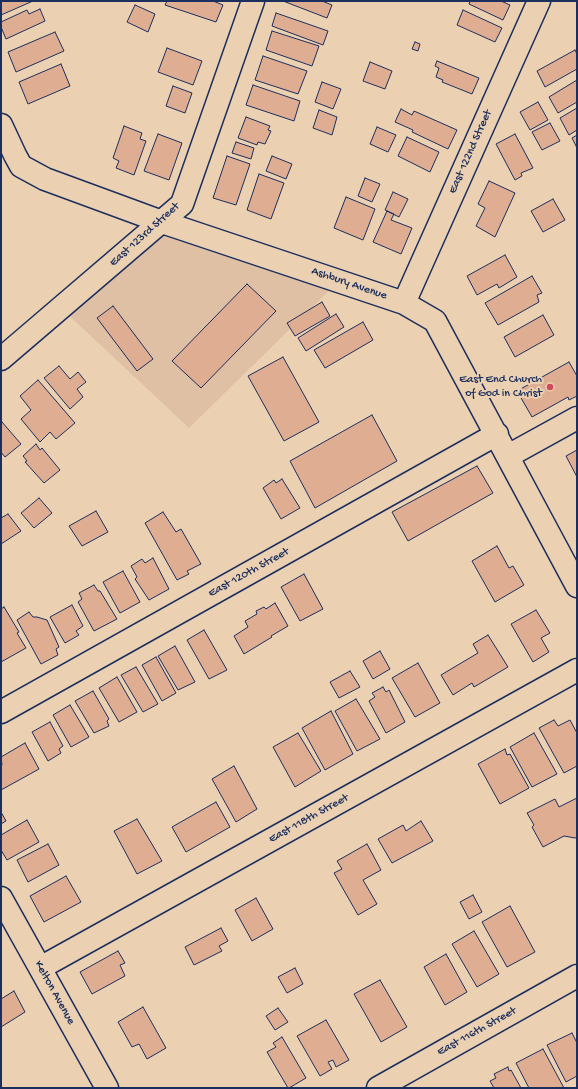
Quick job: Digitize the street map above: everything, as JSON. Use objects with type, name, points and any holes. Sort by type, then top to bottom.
[{"type":"street","name":"East 123rd Street","points":[[1,359],[182,204],[253,1]]},
{"type":"street","name":"East 122nd Street","points":[[404,303],[539,1]]},
{"type":"street","name":"Ashbury Avenue","points":[[1,125],[21,166],[45,179],[162,222],[404,303],[435,321],[497,434],[577,586]]},
{"type":"street","points":[[508,456],[577,418]]},
{"type":"street","name":"East 120th Street","points":[[1,712],[497,434]]},
{"type":"street","name":"East 118th Street","points":[[40,968],[577,670]]},
{"type":"street","name":"Kelton Avenue","points":[[1,898],[107,1088]]},
{"type":"street","name":"East 116th Street","points":[[378,1088],[577,976]]},
{"type":"shaded area","points":[[162,222],[339,281],[189,428],[61,308]]},
{"type":"building","points":[[1,1],[33,1],[1,15]]},
{"type":"building","points":[[167,1],[213,1],[223,5],[216,22],[165,5]]},
{"type":"building","points":[[283,1],[322,1],[332,5],[327,18]]},
{"type":"building","points":[[470,1],[501,1],[510,5],[503,20],[469,4]]},
{"type":"building","points":[[135,5],[155,14],[148,32],[127,22]]},
{"type":"building","points":[[40,9],[45,21],[6,39],[1,27],[1,22],[27,10],[29,14]]},
{"type":"building","points":[[463,10],[502,28],[495,42],[457,25]]},
{"type":"building","points":[[276,13],[328,31],[323,45],[272,26]]},
{"type":"building","points":[[272,31],[319,46],[312,66],[266,50]]},
{"type":"building","points":[[55,32],[64,51],[16,72],[8,52]]},
{"type":"building","points":[[415,42],[420,44],[418,51],[412,49]]},
{"type":"building","points":[[167,48],[202,61],[193,85],[158,72]]},
{"type":"building","points":[[575,50],[577,54],[577,69],[545,87],[537,71]]},
{"type":"building","points":[[263,56],[307,71],[298,94],[255,80]]},
{"type":"building","points":[[437,61],[479,78],[472,94],[442,82],[443,80],[436,77],[439,68],[435,66]]},
{"type":"building","points":[[370,62],[392,71],[385,89],[363,81]]},
{"type":"building","points":[[61,64],[70,86],[28,104],[19,82]]},
{"type":"building","points":[[577,80],[577,102],[558,113],[549,97]]},
{"type":"building","points":[[322,82],[341,89],[333,109],[315,102]]},
{"type":"building","points":[[253,85],[300,101],[294,121],[246,105]]},
{"type":"building","points":[[173,86],[192,93],[185,113],[166,106]]},
{"type":"building","points":[[538,102],[548,120],[530,130],[520,112]]},
{"type":"building","points":[[577,108],[577,130],[569,135],[560,118]]},
{"type":"building","points":[[401,109],[412,115],[414,111],[457,130],[448,149],[395,122]]},
{"type":"building","points":[[319,110],[337,117],[332,135],[313,128]]},
{"type":"building","points":[[246,117],[270,126],[268,130],[271,131],[265,144],[258,142],[257,145],[238,138]]},
{"type":"building","points":[[550,123],[560,141],[542,150],[532,132]]},
{"type":"building","points":[[124,126],[142,133],[140,139],[146,141],[134,175],[116,168],[119,161],[113,158]]},
{"type":"building","points":[[377,127],[396,135],[388,152],[370,144]]},
{"type":"building","points":[[158,134],[182,143],[169,180],[144,171]]},
{"type":"building","points":[[515,134],[533,168],[521,173],[522,176],[515,180],[496,144]]},
{"type":"building","points":[[577,135],[577,148],[572,138]]},
{"type":"building","points":[[407,137],[439,152],[430,172],[398,156]]},
{"type":"building","points":[[236,142],[254,148],[251,159],[232,153]]},
{"type":"building","points":[[227,156],[250,164],[236,205],[213,198]]},
{"type":"building","points":[[272,156],[292,164],[286,179],[266,171]]},
{"type":"building","points":[[259,174],[284,183],[271,219],[247,210]]},
{"type":"building","points":[[365,178],[380,184],[372,202],[358,196]]},
{"type":"building","points":[[489,181],[515,193],[495,237],[476,226],[485,208],[478,204]]},
{"type":"building","points":[[393,192],[408,199],[399,217],[385,210]]},
{"type":"building","points":[[346,197],[375,209],[363,240],[334,228]]},
{"type":"building","points":[[553,199],[565,220],[543,232],[531,211]]},
{"type":"building","points":[[387,211],[394,214],[391,220],[412,228],[401,254],[373,242]]},
{"type":"building","points":[[505,255],[517,277],[499,288],[497,284],[477,295],[467,276]]},
{"type":"building","points":[[532,276],[542,293],[537,295],[539,302],[498,325],[485,303]]},
{"type":"building","points":[[247,284],[276,311],[201,388],[172,361]]},
{"type":"building","points":[[322,302],[330,316],[295,336],[287,323]]},
{"type":"building","points":[[113,306],[153,359],[137,371],[97,318]]},
{"type":"building","points":[[336,314],[344,327],[306,351],[298,338]]},
{"type":"building","points":[[543,315],[554,335],[515,357],[504,337]]},
{"type":"building","points":[[363,322],[373,340],[325,368],[314,350]]},
{"type":"building","points":[[283,357],[319,422],[284,441],[248,376]]},
{"type":"building","name":"East End Church of God in Christ","points":[[569,362],[577,376],[577,396],[569,400],[568,397],[532,417],[517,391]]},
{"type":"building","points":[[59,366],[70,379],[78,372],[86,382],[77,389],[83,397],[70,409],[44,378]]},
{"type":"building","points":[[38,380],[75,423],[56,439],[50,432],[40,442],[21,419],[31,410],[20,396]]},
{"type":"building","points":[[372,415],[397,461],[315,508],[290,461]]},
{"type":"building","points":[[2,422],[21,444],[5,457],[1,452]]},
{"type":"building","points":[[36,444],[40,450],[42,448],[60,470],[44,483],[25,462],[27,461],[23,456]]},
{"type":"building","points":[[577,450],[577,477],[566,456]]},
{"type":"building","points":[[477,466],[493,493],[408,541],[392,512]]},
{"type":"building","points":[[282,479],[300,508],[281,519],[263,488],[274,480],[276,483]]},
{"type":"building","points":[[39,498],[52,513],[34,528],[21,513]]},
{"type":"building","points":[[96,511],[108,532],[82,546],[69,526]]},
{"type":"building","points":[[163,512],[176,532],[181,529],[201,564],[187,571],[189,574],[177,580],[145,523]]},
{"type":"building","points":[[8,514],[21,531],[1,544],[1,518]]},
{"type":"building","points":[[497,546],[509,568],[513,566],[524,585],[495,602],[472,561]]},
{"type":"building","points":[[153,558],[169,589],[149,600],[135,579],[137,577],[131,566],[142,559],[145,563]]},
{"type":"building","points":[[123,571],[140,602],[120,613],[103,582]]},
{"type":"building","points":[[304,574],[323,609],[300,621],[281,587]]},
{"type":"building","points":[[94,585],[98,591],[100,591],[117,619],[94,631],[78,602],[82,599],[79,593]]},
{"type":"building","points":[[275,603],[288,626],[244,654],[234,636],[248,627],[245,621],[257,614],[256,611],[264,607],[266,609]]},
{"type":"building","points":[[72,605],[83,626],[76,631],[79,635],[65,643],[50,617]]},
{"type":"building","points":[[4,607],[19,632],[17,633],[26,648],[1,662],[1,609]]},
{"type":"building","points":[[536,610],[550,633],[541,638],[549,652],[533,662],[511,624]]},
{"type":"building","points":[[29,612],[33,617],[47,620],[59,647],[56,649],[58,655],[41,664],[17,620]]},
{"type":"building","points":[[204,630],[227,670],[209,679],[187,640]]},
{"type":"building","points":[[488,635],[508,667],[474,687],[472,683],[453,695],[441,675],[478,653],[473,644]]},
{"type":"building","points":[[175,646],[195,682],[178,690],[158,656]]},
{"type":"building","points":[[380,651],[390,669],[373,679],[363,661]]},
{"type":"building","points":[[156,657],[176,693],[162,701],[142,665]]},
{"type":"building","points":[[418,663],[440,703],[415,717],[392,678]]},
{"type":"building","points":[[136,667],[158,704],[143,712],[121,675]]},
{"type":"building","points":[[350,671],[360,687],[339,698],[330,682]]},
{"type":"building","points":[[117,677],[137,712],[119,722],[99,688]]},
{"type":"building","points":[[383,687],[386,692],[389,690],[405,722],[386,733],[369,701],[375,697],[372,693]]},
{"type":"building","points":[[93,691],[109,719],[107,721],[109,726],[94,733],[75,701]]},
{"type":"building","points":[[356,699],[380,739],[357,751],[335,711]]},
{"type":"building","points":[[70,705],[89,737],[71,747],[53,715]]},
{"type":"building","points":[[331,711],[353,754],[325,770],[302,728]]},
{"type":"building","points":[[554,720],[558,726],[570,720],[577,733],[577,766],[564,773],[539,728]]},
{"type":"building","points":[[50,722],[63,746],[59,749],[61,753],[48,761],[32,732]]},
{"type":"building","points":[[298,733],[321,771],[295,787],[273,747]]},
{"type":"building","points":[[534,733],[557,774],[532,787],[510,747]]},
{"type":"building","points":[[25,743],[39,769],[1,790],[1,757]]},
{"type":"building","points":[[505,749],[507,755],[510,754],[529,788],[500,804],[478,764]]},
{"type":"building","points":[[234,766],[257,809],[236,822],[212,779]]},
{"type":"building","points":[[577,798],[577,837],[564,836],[543,847],[532,827],[534,825],[527,813],[555,799],[559,807]]},
{"type":"building","points":[[216,802],[230,827],[186,852],[172,827]]},
{"type":"building","points":[[1,812],[6,821],[1,824]]},
{"type":"building","points":[[137,819],[162,861],[137,874],[114,831]]},
{"type":"building","points":[[27,820],[39,842],[7,860],[1,850],[1,835]]},
{"type":"building","points":[[421,821],[433,841],[392,863],[378,839],[403,825],[406,831]]},
{"type":"building","points":[[48,844],[59,865],[28,882],[17,860]]},
{"type":"building","points":[[367,844],[381,870],[363,880],[377,904],[358,915],[334,873],[342,869],[337,861]]},
{"type":"building","points":[[66,876],[81,902],[44,922],[30,896]]},
{"type":"building","points":[[473,895],[482,912],[469,919],[460,902]]},
{"type":"building","points":[[256,898],[273,929],[252,941],[235,910]]},
{"type":"building","points":[[510,906],[535,952],[507,967],[482,922]]},
{"type":"building","points":[[221,928],[228,941],[219,946],[222,951],[194,965],[185,947]]},
{"type":"building","points":[[474,931],[499,974],[477,987],[452,944]]},
{"type":"building","points":[[118,951],[125,963],[120,965],[125,976],[92,994],[80,972]]},
{"type":"building","points":[[446,954],[467,992],[445,1005],[424,967]]},
{"type":"building","points":[[295,968],[303,984],[287,993],[278,977]]},
{"type":"building","points":[[380,980],[407,1027],[381,1042],[354,994]]},
{"type":"building","points":[[14,991],[25,1012],[1,1027],[1,999]]},
{"type":"building","points":[[143,1007],[166,1048],[147,1059],[139,1044],[132,1047],[118,1022]]},
{"type":"building","points":[[278,1008],[288,1022],[275,1030],[266,1016]]},
{"type":"building","points":[[326,1020],[349,1060],[336,1067],[333,1060],[328,1062],[332,1069],[320,1076],[297,1036]]},
{"type":"building","points":[[572,1033],[577,1043],[577,1076],[566,1082],[547,1045]]},
{"type":"building","points":[[282,1037],[306,1078],[289,1088],[267,1052],[276,1047],[273,1043]]},
{"type":"building","points":[[543,1049],[564,1088],[529,1088],[516,1063]]},
{"type":"building","points":[[508,1067],[509,1071],[511,1070],[521,1088],[494,1088],[490,1081],[496,1078],[494,1074]]},
{"type":"place","name":"East End Church of God in Christ","points":[[550,387]]}]
